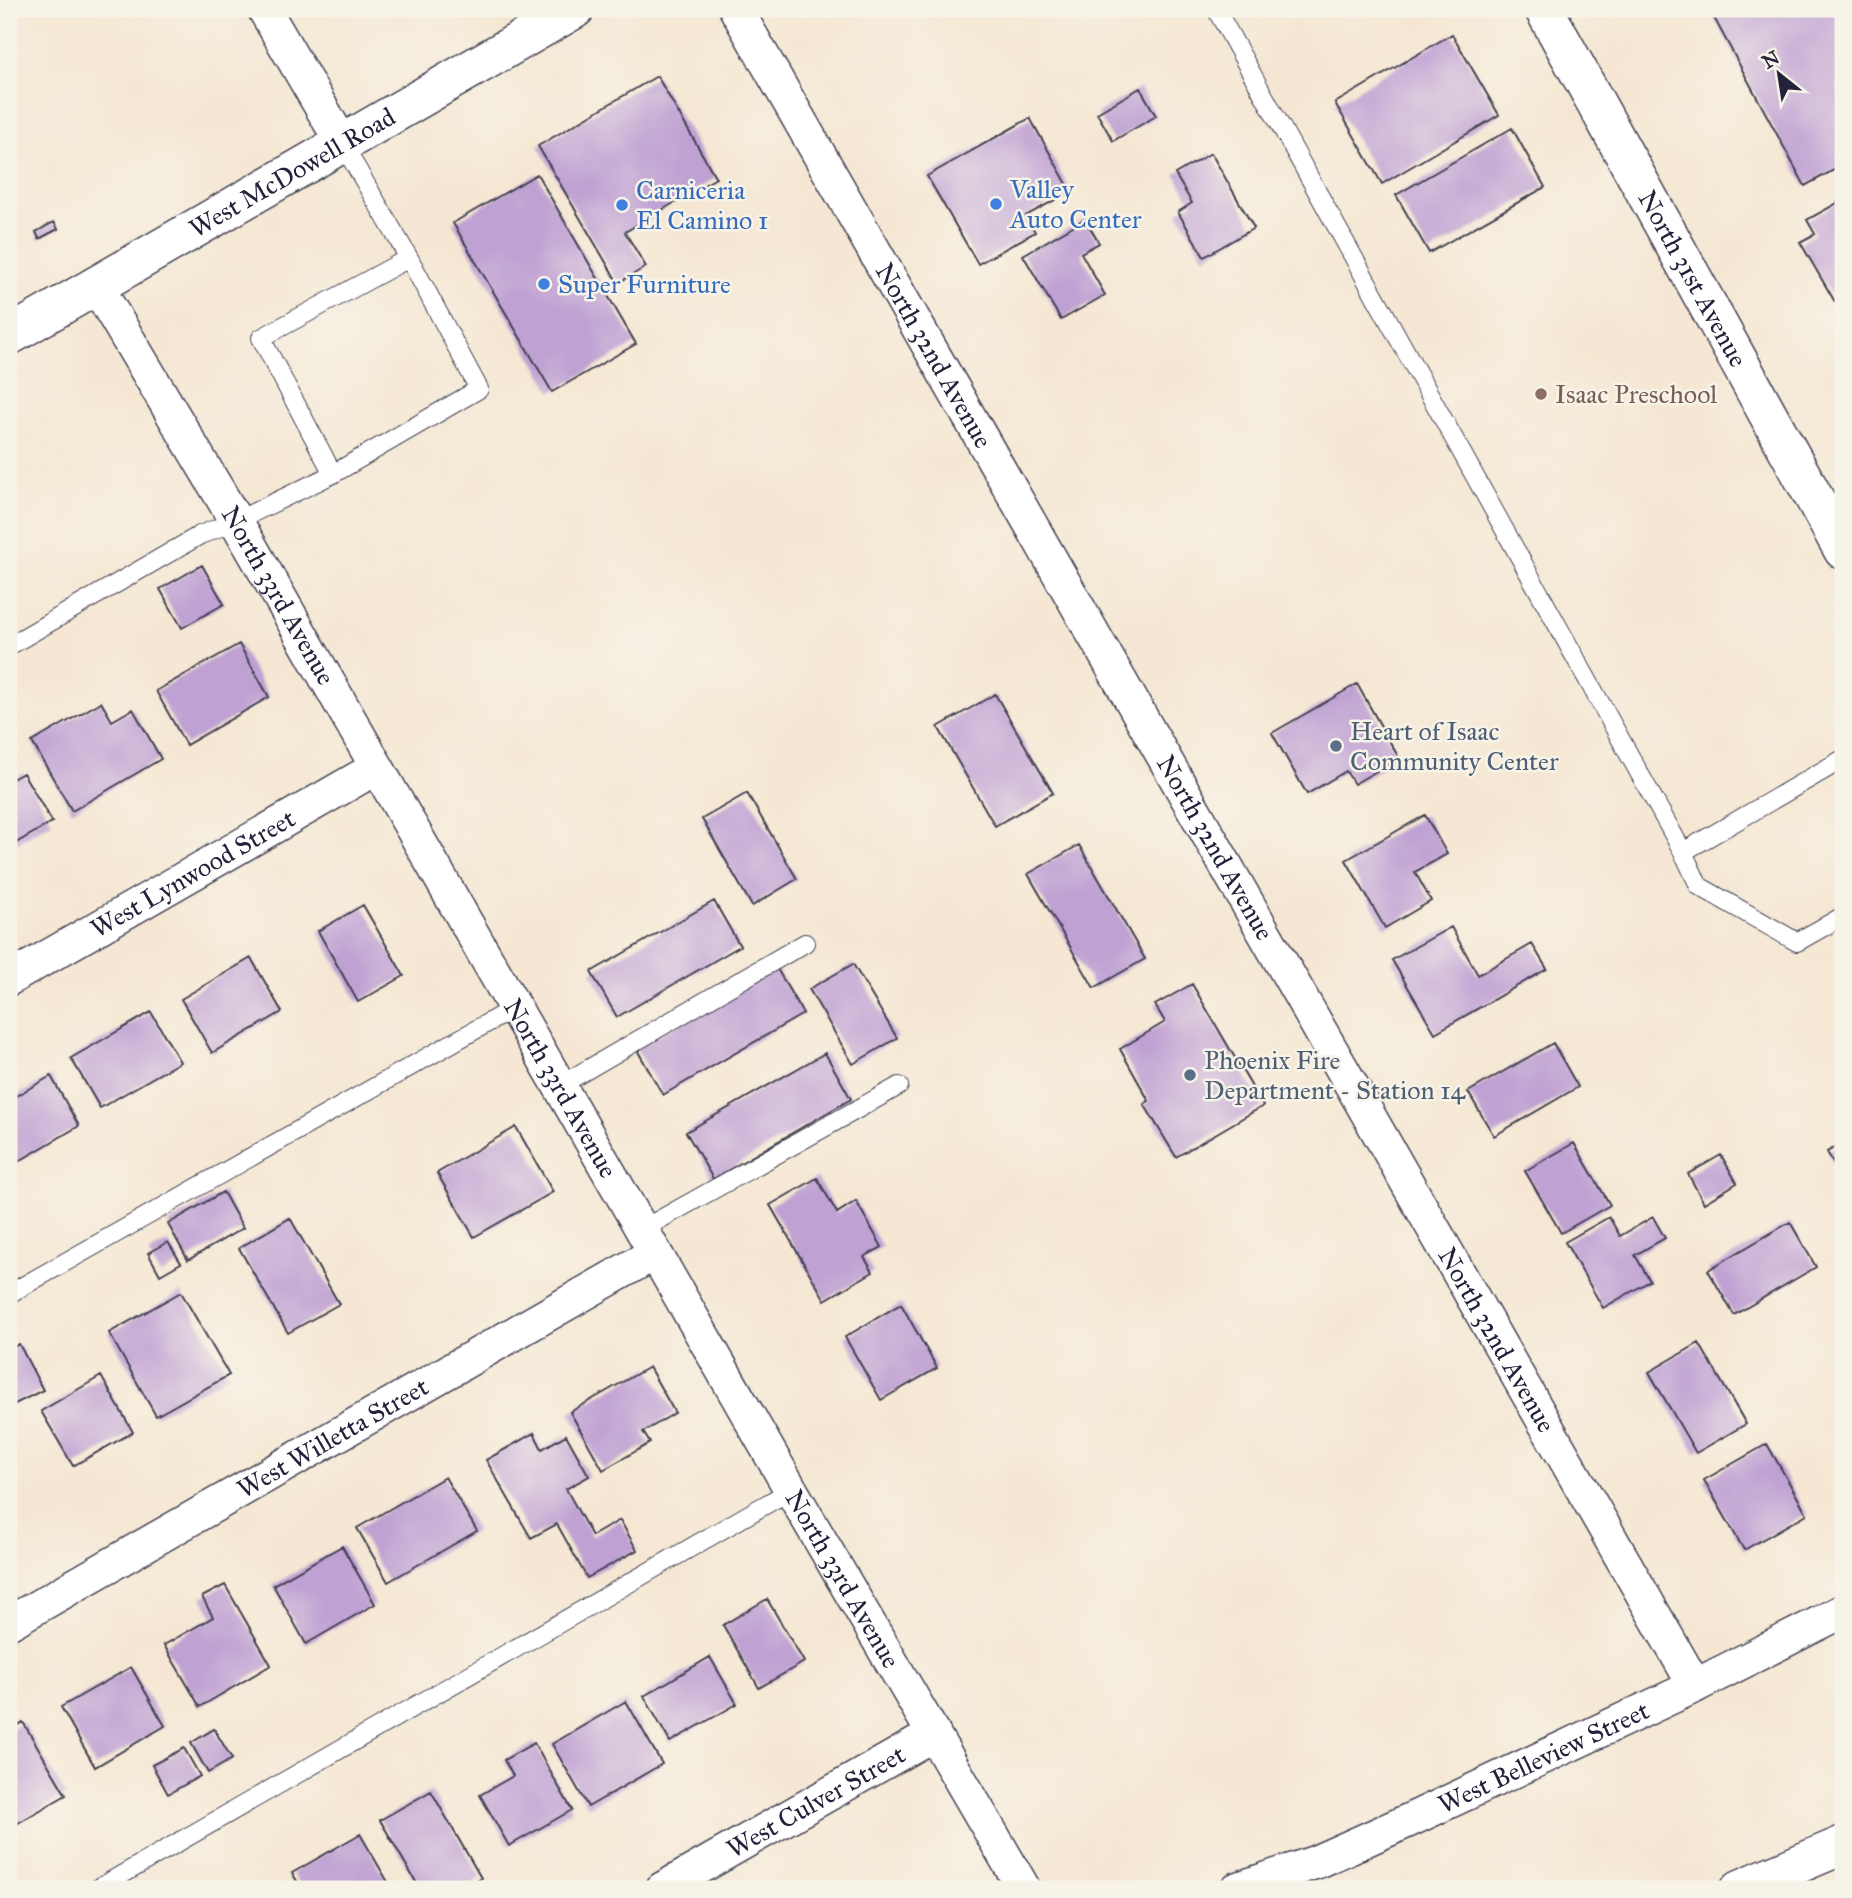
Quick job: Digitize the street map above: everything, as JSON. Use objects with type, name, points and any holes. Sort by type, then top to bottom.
[{"type":"main road","name":"West McDowell Road","points":[[9,336],[575,9]]},
{"type":"main road","name":"North 31st Avenue","points":[[1544,9],[1843,550]]},
{"type":"main road","points":[[1740,1889],[1843,1845]]},
{"type":"street","points":[[264,9],[342,143]]},
{"type":"street","name":"North 32nd Avenue","points":[[736,9],[1695,1686]]},
{"type":"street","name":"North 33rd Avenue","points":[[96,285],[236,521],[791,1490],[1024,1889]]},
{"type":"street","name":"West Lynwood Street","points":[[9,979],[376,768]]},
{"type":"street","name":"West Willetta Street","points":[[9,1623],[648,1241]]},
{"type":"street","name":"West Belleview Street","points":[[1237,1889],[1316,1862],[1695,1686],[1843,1611]]},
{"type":"street","name":"West Culver Street","points":[[662,1889],[934,1734]]},
{"type":"lane","points":[[1216,9],[1683,852],[1699,886],[1797,942],[1843,916]]},
{"type":"lane","points":[[9,646],[200,535],[236,521],[333,474],[479,389],[409,258],[342,143]]},
{"type":"lane","points":[[333,474],[261,338],[409,258]]},
{"type":"lane","points":[[1683,852],[1843,759]]},
{"type":"lane","points":[[559,1086],[805,943]]},
{"type":"lane","points":[[9,1294],[514,1008]]},
{"type":"lane","points":[[648,1241],[899,1086]]},
{"type":"lane","points":[[97,1889],[791,1490]]},
{"type":"building","points":[[1725,9],[1834,9],[1843,25],[1843,165],[1805,186],[1713,16]]},
{"type":"building","points":[[1452,34],[1499,115],[1382,184],[1335,103]]},
{"type":"building","name":"Carniceria El Camino 1","points":[[657,76],[716,178],[625,232],[646,267],[618,283],[538,146]]},
{"type":"building","points":[[1140,88],[1156,116],[1113,141],[1097,113]]},
{"type":"building","name":"Valley Auto Center","points":[[1030,118],[1071,191],[1026,216],[1035,232],[978,264],[927,176]]},
{"type":"building","points":[[1512,128],[1545,187],[1429,253],[1396,195]]},
{"type":"building","points":[[1211,153],[1254,228],[1204,257],[1178,212],[1192,203],[1175,174]]},
{"type":"building","name":"Super Furniture","points":[[537,174],[636,344],[552,392],[453,223]]},
{"type":"building","points":[[1843,200],[1843,298],[1835,302],[1800,242],[1815,234],[1807,220]]},
{"type":"building","points":[[1085,219],[1099,243],[1081,253],[1105,295],[1061,320],[1023,255]]},
{"type":"building","points":[[54,222],[58,229],[39,239],[36,232]]},
{"type":"building","points":[[202,565],[224,604],[182,628],[160,589]]},
{"type":"building","points":[[239,644],[269,697],[186,745],[156,691]]},
{"type":"building","name":"Heart of Isaac Community Center","points":[[1357,684],[1399,758],[1354,784],[1346,771],[1307,794],[1272,733]]},
{"type":"building","points":[[995,694],[1053,793],[995,826],[938,727]]},
{"type":"building","points":[[101,702],[112,721],[133,709],[161,759],[72,811],[32,742]]},
{"type":"building","points":[[23,773],[52,822],[9,847],[9,781]]},
{"type":"building","points":[[747,793],[797,879],[752,906],[702,819]]},
{"type":"building","points":[[1425,815],[1447,854],[1415,872],[1431,901],[1385,928],[1346,860]]},
{"type":"building","points":[[1079,845],[1145,959],[1094,988],[1028,874]]},
{"type":"building","points":[[714,901],[740,946],[617,1017],[591,972]]},
{"type":"building","points":[[363,905],[404,976],[358,1002],[318,931]]},
{"type":"building","points":[[1451,927],[1478,975],[1532,944],[1547,969],[1435,1033],[1392,960]]},
{"type":"building","points":[[251,958],[282,1012],[212,1053],[181,999]]},
{"type":"building","points":[[853,964],[897,1038],[853,1064],[809,989]]},
{"type":"building","points":[[776,967],[803,1014],[663,1095],[636,1048]]},
{"type":"building","name":"Phoenix Fire Department - Station 14","points":[[1192,984],[1263,1106],[1176,1157],[1144,1104],[1149,1101],[1120,1049],[1165,1022],[1155,1005]]},
{"type":"building","points":[[151,1012],[180,1062],[100,1108],[71,1058]]},
{"type":"building","points":[[1553,1043],[1578,1087],[1494,1136],[1468,1092]]},
{"type":"building","points":[[825,1053],[851,1099],[713,1179],[686,1132]]},
{"type":"building","points":[[51,1076],[79,1126],[9,1167],[9,1100]]},
{"type":"building","points":[[516,1127],[553,1192],[474,1237],[437,1173]]},
{"type":"building","points":[[1574,1143],[1610,1205],[1561,1233],[1525,1171]]},
{"type":"building","points":[[1843,1143],[1843,1180],[1827,1152]]},
{"type":"building","points":[[1721,1155],[1737,1183],[1704,1203],[1688,1174]]},
{"type":"building","points":[[817,1178],[837,1213],[856,1201],[882,1247],[864,1257],[873,1272],[825,1300],[770,1205]]},
{"type":"building","points":[[223,1192],[243,1228],[188,1260],[168,1224]]},
{"type":"building","points":[[1609,1217],[1620,1236],[1653,1217],[1665,1238],[1635,1255],[1650,1281],[1603,1308],[1565,1242]]},
{"type":"building","points":[[290,1218],[339,1304],[288,1333],[239,1248]]},
{"type":"building","points":[[1790,1222],[1816,1267],[1734,1315],[1708,1270]]},
{"type":"building","points":[[168,1242],[181,1263],[160,1275],[148,1253]]},
{"type":"building","points":[[181,1292],[229,1375],[156,1416],[109,1333]]},
{"type":"building","points":[[901,1304],[937,1368],[881,1400],[845,1337]]},
{"type":"building","points":[[1699,1343],[1746,1424],[1696,1453],[1649,1372]]},
{"type":"building","points":[[19,1344],[43,1390],[9,1407],[9,1349]]},
{"type":"building","points":[[649,1367],[675,1413],[643,1432],[650,1443],[603,1470],[570,1412]]},
{"type":"building","points":[[101,1376],[133,1432],[73,1466],[41,1411]]},
{"type":"building","points":[[534,1433],[542,1449],[566,1435],[589,1476],[566,1489],[592,1536],[620,1520],[637,1550],[587,1578],[557,1524],[531,1538],[486,1460]]},
{"type":"building","points":[[1767,1444],[1807,1514],[1744,1550],[1704,1480]]},
{"type":"building","points":[[445,1477],[477,1531],[388,1582],[357,1528]]},
{"type":"building","points":[[342,1546],[375,1604],[306,1644],[273,1585]]},
{"type":"building","points":[[225,1585],[271,1665],[200,1707],[164,1645],[213,1617],[202,1597]]},
{"type":"building","points":[[767,1599],[804,1662],[759,1688],[723,1625]]},
{"type":"building","points":[[710,1657],[737,1704],[670,1742],[644,1696]]},
{"type":"building","points":[[131,1667],[165,1726],[95,1767],[61,1707]]},
{"type":"building","points":[[626,1701],[662,1764],[588,1807],[552,1744]]},
{"type":"building","points":[[23,1722],[66,1795],[13,1826],[9,1819],[9,1730]]},
{"type":"building","points":[[214,1729],[232,1759],[208,1773],[191,1743]]},
{"type":"building","points":[[534,1743],[572,1810],[509,1846],[480,1795],[513,1776],[504,1760]]},
{"type":"building","points":[[184,1748],[200,1776],[168,1794],[152,1765]]},
{"type":"building","points":[[431,1791],[481,1878],[462,1889],[420,1889],[380,1820]]},
{"type":"building","points":[[360,1834],[392,1889],[302,1889],[292,1873]]},
{"type":"place","name":"Valley Auto Center","points":[[996,204]]},
{"type":"place","name":"Carniceria El Camino 1","points":[[622,205]]},
{"type":"place","name":"Super Furniture","points":[[544,284]]},
{"type":"place","name":"Isaac Preschool","points":[[1541,394]]},
{"type":"place","name":"Heart of Isaac Community Center","points":[[1336,746]]},
{"type":"place","name":"Phoenix Fire Department - Station 14","points":[[1190,1075]]}]
